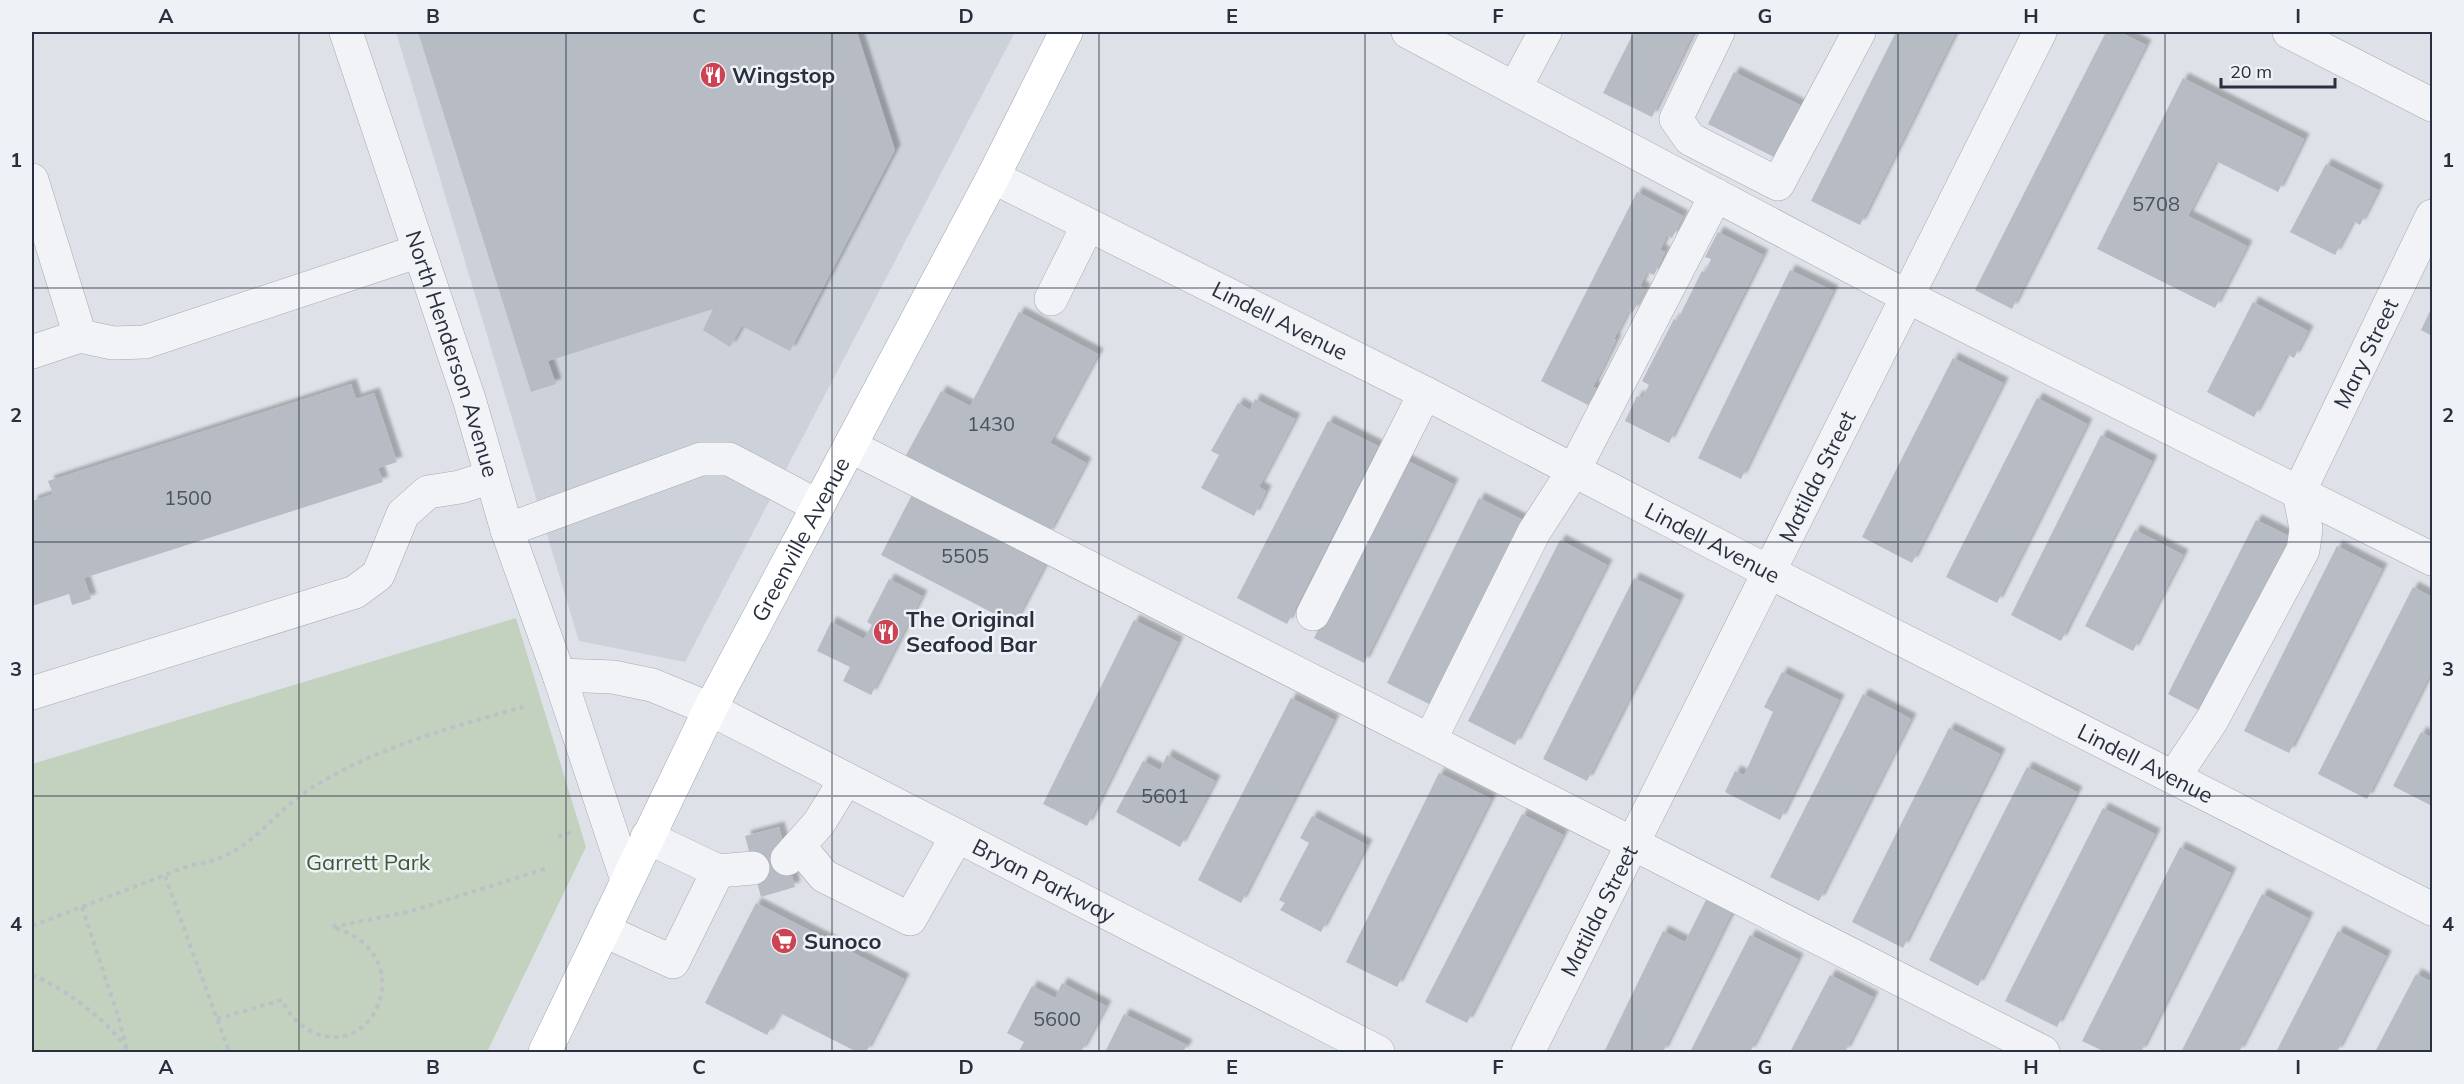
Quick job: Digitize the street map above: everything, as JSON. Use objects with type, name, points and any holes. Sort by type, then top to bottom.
[{"type":"main road","name":"Greenville Avenue","points":[[552,1051],[627,880],[710,709],[993,177],[1066,32]]},
{"type":"street","name":"North Henderson Avenue","points":[[346,32],[468,399],[507,530],[559,675],[627,880]]},
{"type":"street","points":[[1408,32],[1908,297],[2433,559]]},
{"type":"street","points":[[1515,88],[1545,32]]},
{"type":"street","points":[[1718,32],[1676,119],[1690,139],[1778,184],[1859,32]]},
{"type":"street","name":"Matilda Street","points":[[1528,1053],[2040,32]]},
{"type":"street","points":[[2289,32],[2433,105]]},
{"type":"street","name":"Lindell Avenue","points":[[993,177],[1425,393],[1769,572],[2433,909]]},
{"type":"street","points":[[32,180],[80,336]]},
{"type":"street","points":[[1430,741],[1534,532],[1574,470],[1716,195]]},
{"type":"street","name":"Mary Street","points":[[2299,492],[2433,216]]},
{"type":"street","points":[[1051,298],[1088,225]]},
{"type":"street","points":[[32,352],[80,336],[113,343],[145,342],[419,251]]},
{"type":"street","points":[[1313,615],[1425,393]]},
{"type":"street","points":[[850,446],[2043,1053]]},
{"type":"street","points":[[507,530],[701,459],[729,459],[818,506]]},
{"type":"street","points":[[32,693],[355,592],[378,575],[403,514],[428,492],[460,487],[491,477]]},
{"type":"street","points":[[2174,777],[2212,720],[2303,550],[2306,529],[2299,492]]},
{"type":"street","points":[[559,675],[612,677],[652,685],[710,709]]},
{"type":"street","name":"Bryan Parkway","points":[[710,709],[1378,1053]]},
{"type":"street","points":[[846,779],[819,824],[794,852],[824,876],[910,919],[957,836]]},
{"type":"street","points":[[647,837],[718,871],[753,868]]},
{"type":"street","points":[[605,931],[673,962],[718,871]]},
{"type":"path","points":[[32,926],[191,866],[213,862],[239,849],[266,829],[290,804],[346,768],[424,735],[523,707]]},
{"type":"path","points":[[558,837],[574,831]]},
{"type":"path","points":[[217,1019],[282,1000],[288,1012],[301,1026],[323,1037],[341,1036],[359,1030],[373,1017],[382,998],[383,976],[378,959],[364,942],[348,931],[332,927],[418,909],[548,868]]},
{"type":"path","points":[[165,876],[228,1053]]},
{"type":"path","points":[[82,907],[128,1051]]},
{"type":"path","points":[[32,975],[72,998],[116,1036],[128,1051]]},
{"type":"shaded area","points":[[396,32],[1015,32],[685,662],[579,641]]},
{"type":"green space","name":"Garrett Park","points":[[516,618],[586,847],[487,1052],[32,1052],[32,764]]},
{"type":"building","points":[[418,32],[857,32],[895,150],[790,351],[742,326],[730,347],[703,330],[713,309],[548,361],[556,384],[531,392]]},
{"type":"building","points":[[1634,32],[1694,32],[1652,117],[1603,93]]},
{"type":"building","points":[[1896,32],[1956,32],[1860,225],[1811,201]]},
{"type":"building","points":[[2106,32],[2120,32],[2146,45],[2012,309],[1975,290]]},
{"type":"building","points":[[1734,72],[1800,105],[1774,157],[1708,124]]},
{"type":"building","points":[[2183,78],[2304,139],[2278,192],[2216,161],[2188,216],[2247,246],[2215,308],[2097,249]]},
{"type":"building","points":[[2326,164],[2378,190],[2360,225],[2353,221],[2335,255],[2290,232]]},
{"type":"building","points":[[1637,192],[1683,216],[1672,238],[1667,235],[1660,250],[1665,252],[1654,275],[1647,272],[1640,286],[1645,289],[1633,312],[1629,310],[1614,339],[1616,340],[1593,387],[1597,389],[1588,405],[1541,381]]},
{"type":"building","points":[[1718,232],[1763,255],[1669,443],[1625,421],[1637,396],[1642,398],[1649,385],[1642,381],[1674,319],[1677,321],[1702,271],[1705,273],[1711,259],[1705,257]]},
{"type":"building","points":[[1790,270],[1833,291],[1741,479],[1698,458]]},
{"type":"building","points":[[2253,302],[2308,331],[2294,358],[2287,354],[2254,417],[2207,392]]},
{"type":"building","points":[[2432,307],[2432,336],[2421,330]]},
{"type":"building","points":[[1019,312],[1098,354],[1050,443],[1086,463],[1048,535],[904,459],[941,391],[970,406]]},
{"type":"building","points":[[1953,358],[2003,383],[1912,563],[1862,537]]},
{"type":"building","points":[[351,384],[356,399],[374,393],[397,462],[378,468],[383,482],[84,578],[91,599],[72,605],[69,594],[32,606],[32,501],[53,494],[48,481]]},
{"type":"building","points":[[2037,398],[2087,424],[1997,603],[1946,577]]},
{"type":"building","points":[[1255,399],[1295,419],[1259,487],[1266,491],[1254,516],[1201,488],[1219,455],[1211,451],[1238,403],[1250,410]]},
{"type":"building","points":[[1328,421],[1378,446],[1287,624],[1237,598]]},
{"type":"building","points":[[2101,435],[2152,461],[2061,641],[2011,615]]},
{"type":"building","points":[[1404,459],[1453,484],[1364,663],[1314,638]]},
{"type":"building","points":[[916,487],[1049,557],[1014,624],[881,555]]},
{"type":"building","points":[[1479,498],[1529,523],[1437,708],[1387,683]]},
{"type":"building","points":[[2256,520],[2299,541],[2210,716],[2168,694]]},
{"type":"building","points":[[2135,530],[2183,555],[2133,651],[2085,626]]},
{"type":"building","points":[[1560,540],[1607,565],[1515,745],[1468,721]]},
{"type":"building","points":[[2337,546],[2382,569],[2289,753],[2244,731]]},
{"type":"building","points":[[1634,578],[1679,600],[1587,781],[1543,759]]},
{"type":"building","name":"The Original Seafood Bar","points":[[889,579],[922,596],[871,695],[843,681],[850,667],[817,651],[831,622],[864,639],[872,625],[867,622]]},
{"type":"building","points":[[2413,587],[2432,597],[2432,670],[2367,799],[2318,774]]},
{"type":"building","points":[[1134,620],[1178,642],[1087,826],[1043,804]]},
{"type":"building","points":[[1782,672],[1839,700],[1780,820],[1725,792],[1735,771],[1744,775],[1746,771],[1773,712],[1764,707]]},
{"type":"building","points":[[1863,694],[1911,719],[1819,901],[1770,877]]},
{"type":"building","points":[[1291,698],[1334,720],[1241,903],[1198,880]]},
{"type":"building","points":[[1949,728],[2000,754],[1903,948],[1852,922]]},
{"type":"building","points":[[2421,732],[2432,738],[2432,806],[2393,786]]},
{"type":"building","points":[[1167,755],[1215,781],[1180,847],[1116,812],[1143,761],[1160,770]]},
{"type":"building","points":[[2027,767],[2077,792],[1978,986],[1929,960]]},
{"type":"building","points":[[1439,773],[1491,799],[1397,987],[1346,962]]},
{"type":"building","points":[[2103,808],[2155,834],[2057,1027],[2005,1001]]},
{"type":"building","points":[[1522,814],[1563,835],[1467,1023],[1425,1002]]},
{"type":"building","points":[[1312,816],[1367,845],[1321,932],[1280,910],[1285,903],[1279,900],[1309,843],[1300,838]]},
{"type":"building","name":"Sunoco","points":[[779,827],[795,887],[761,897],[745,836]]},
{"type":"building","points":[[2180,847],[2231,873],[2141,1052],[2105,1052],[2082,1041]]},
{"type":"building","points":[[2262,894],[2308,918],[2239,1052],[2181,1052]]},
{"type":"building","points":[[1706,900],[1732,912],[1663,1052],[1604,1052],[1663,931],[1685,942]]},
{"type":"building","name":"Sunoco","points":[[756,903],[904,979],[866,1052],[857,1052],[780,1013],[767,1035],[705,1003]]},
{"type":"building","points":[[2338,931],[2386,956],[2337,1052],[2276,1052]]},
{"type":"building","points":[[1750,935],[1798,959],[1750,1052],[1690,1052]]},
{"type":"building","points":[[2416,974],[2432,982],[2431,1052],[2375,1052]]},
{"type":"building","points":[[1830,975],[1873,997],[1845,1052],[1790,1052]]},
{"type":"building","points":[[1062,983],[1106,1006],[1081,1052],[1019,1051],[1024,1042],[1007,1033],[1032,986],[1055,998]]},
{"type":"building","points":[[1124,1014],[1187,1045],[1183,1052],[1105,1052]]},
{"type":"place","name":"Wingstop","points":[[713,75]]},
{"type":"place","name":"The Original Seafood Bar","points":[[886,632]]},
{"type":"place","name":"Sunoco","points":[[784,941]]}]
